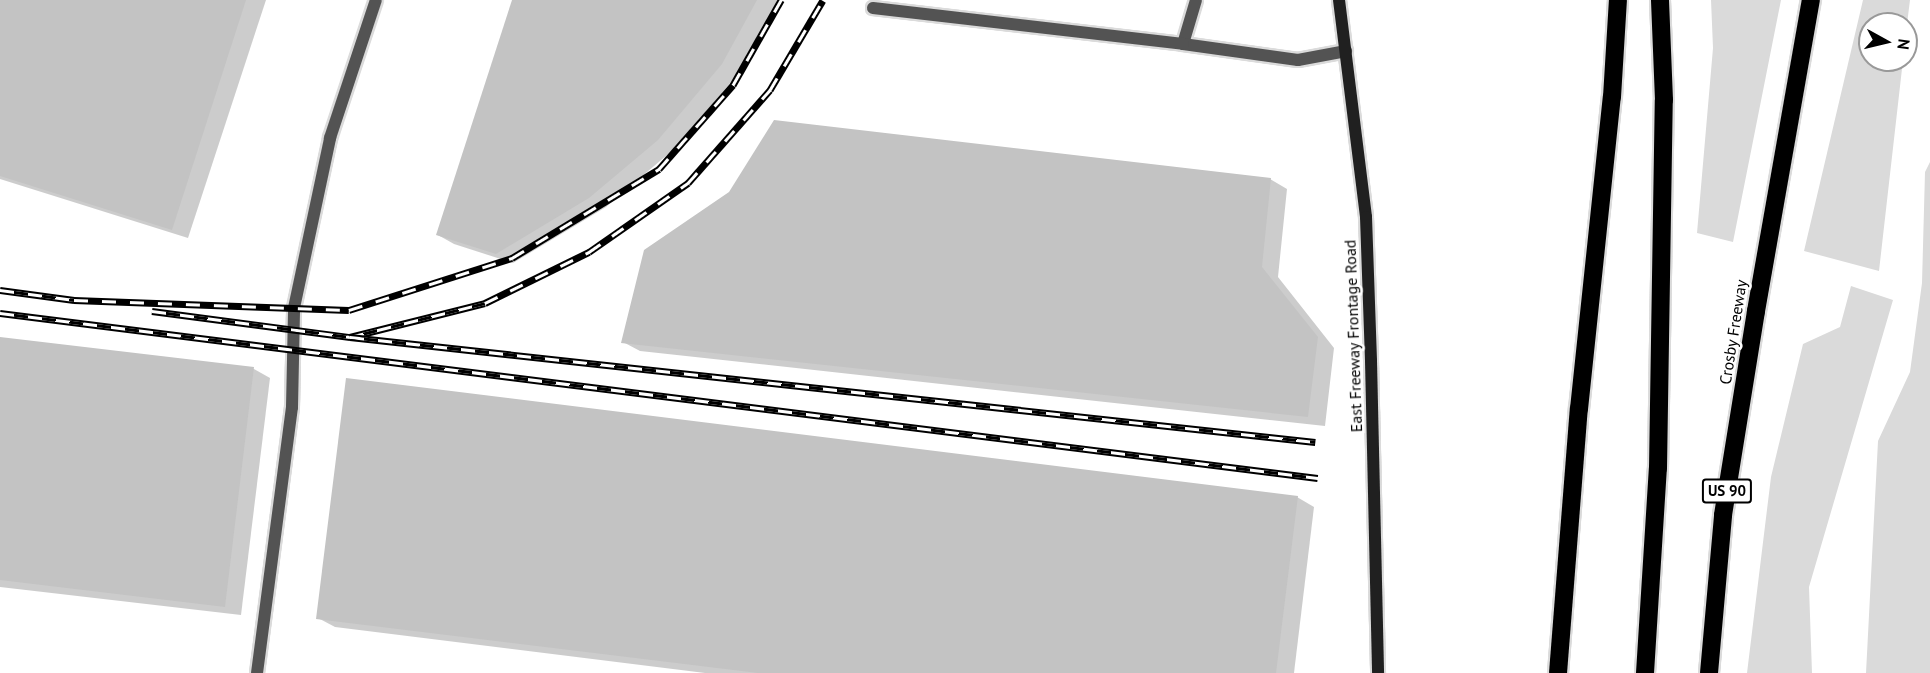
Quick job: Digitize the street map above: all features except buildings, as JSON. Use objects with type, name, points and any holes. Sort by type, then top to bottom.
[{"type":"highway","points":[[1558,673],[1579,409],[1612,97],[1618,0]]},
{"type":"highway","points":[[1645,673],[1658,468],[1664,100],[1660,0]]},
{"type":"highway","name":"Crosby Freeway","points":[[1709,673],[1723,515],[1756,311],[1811,0]]},
{"type":"main road","name":"East Freeway Frontage Road","points":[[1339,0],[1366,229],[1378,673]]},
{"type":"lane","points":[[257,673],[292,407],[294,308],[330,138],[376,0]]},
{"type":"lane","points":[[1184,44],[1196,0]]},
{"type":"lane","points":[[873,8],[1184,44],[1298,60],[1346,51]]},
{"type":"shaded area","points":[[1711,0],[1781,0],[1733,242],[1697,233],[1713,48]]},
{"type":"shaded area","points":[[1863,0],[1910,0],[1908,12],[1860,12]]},
{"type":"shaded area","points":[[1858,21],[1858,72],[1902,72],[1879,271],[1804,251]]},
{"type":"shaded area","points":[[1930,162],[1930,673],[1866,673],[1878,441],[1910,372],[1922,283],[1925,172]]},
{"type":"shaded area","points":[[1851,286],[1893,300],[1809,587],[1812,673],[1747,673],[1771,477],[1803,344],[1840,327]]},
{"type":"railway","points":[[0,290],[74,300],[349,310],[512,258],[659,169],[733,85],[781,0]]},
{"type":"railway","points":[[152,311],[350,337],[485,303],[589,252],[688,183],[770,90],[823,0]]},
{"type":"railway","points":[[0,313],[1318,478]]},
{"type":"railway","points":[[350,337],[1315,442]]}]
